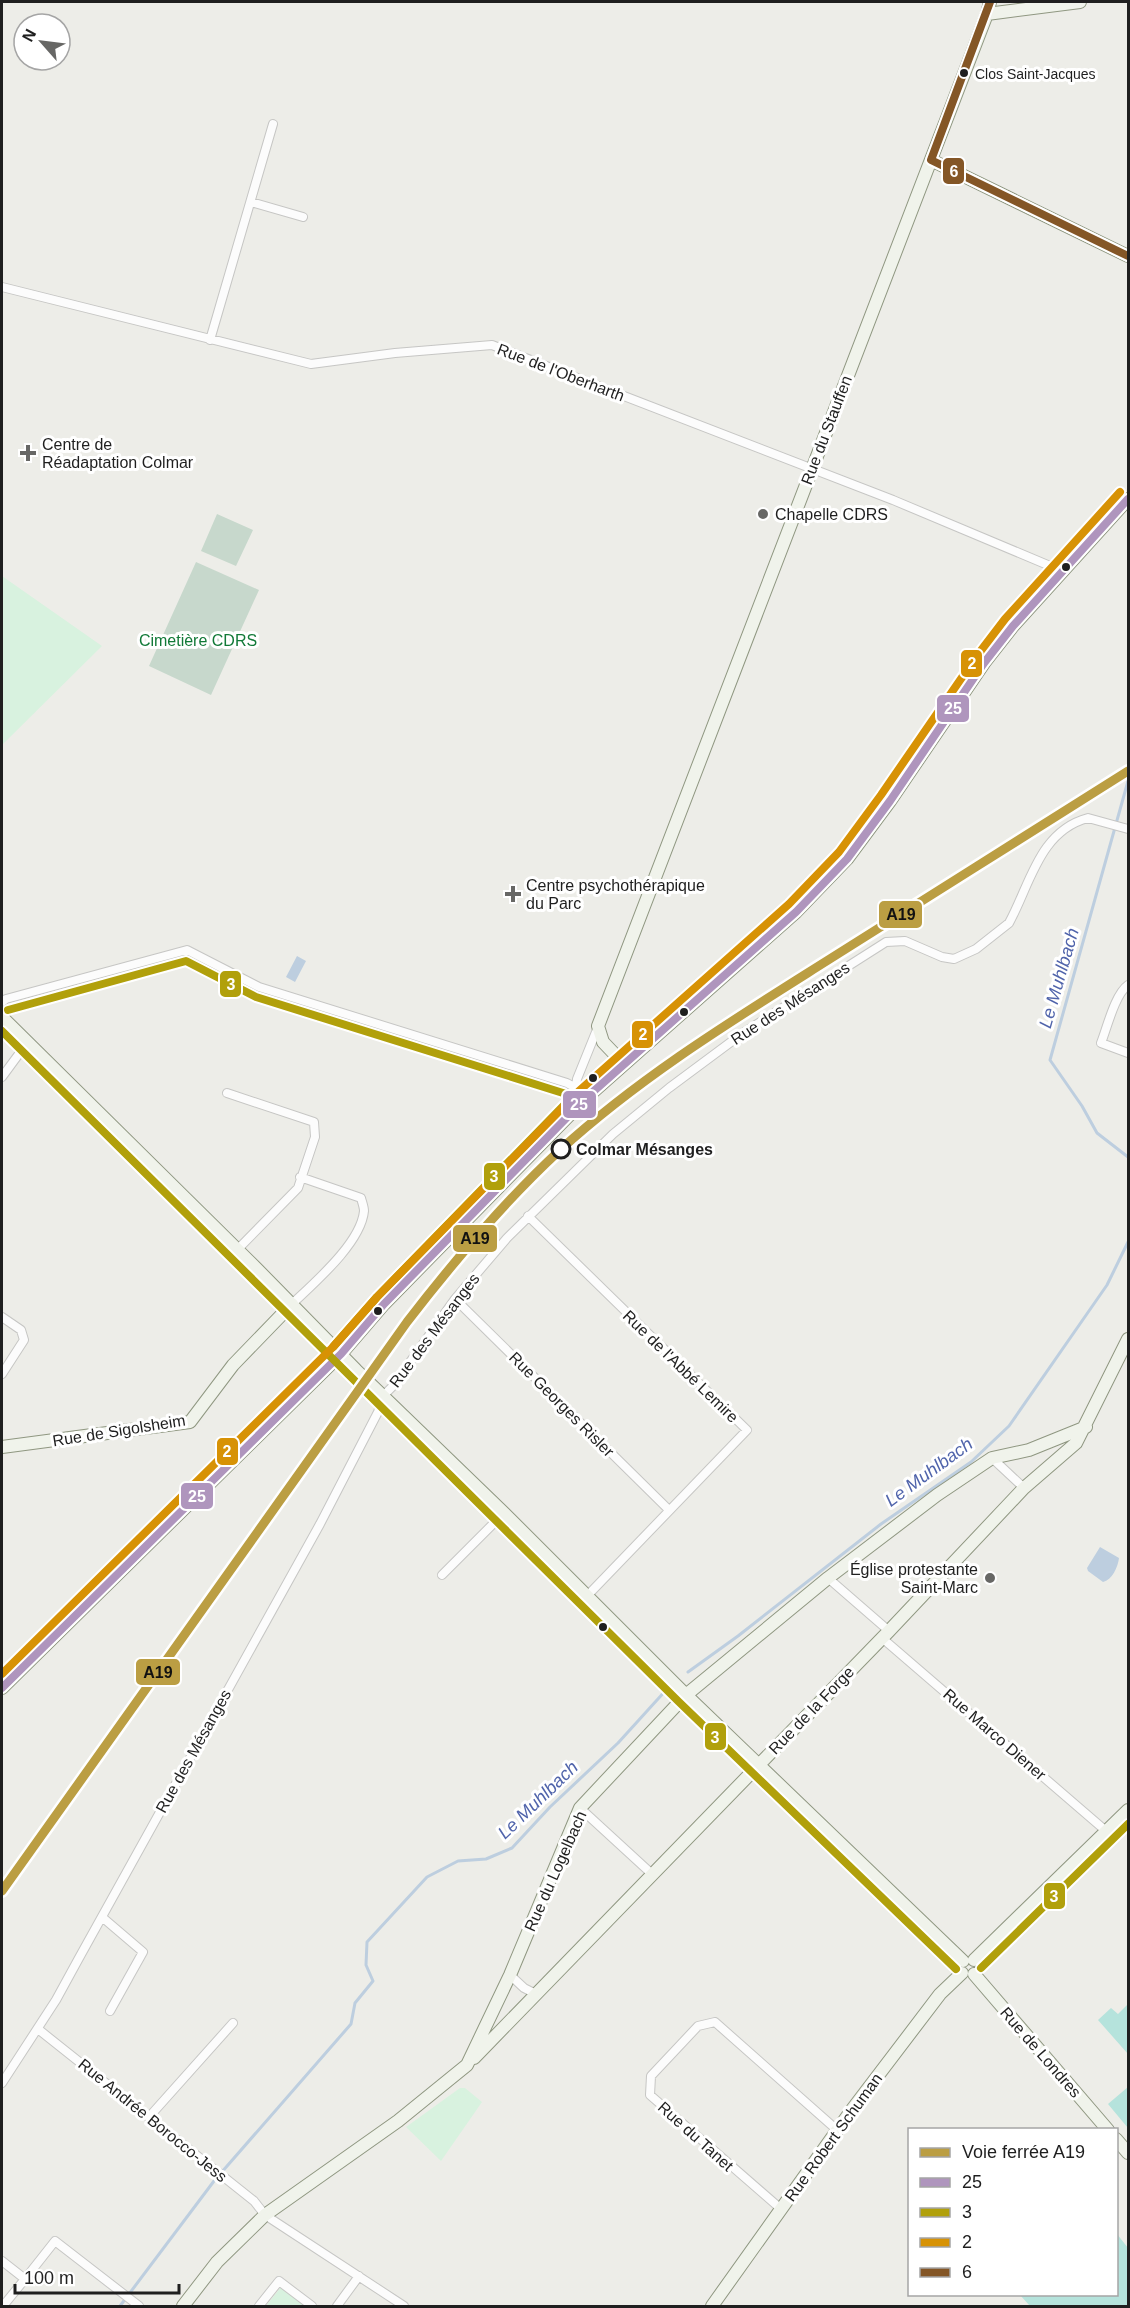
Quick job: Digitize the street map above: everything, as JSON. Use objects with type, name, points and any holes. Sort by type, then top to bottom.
[{"type":"street","name":"Rue du Stauffen","points":[[576,1088],[577,1079],[732,681],[990,2]]},
{"type":"street","points":[[987,14],[1080,2]]},
{"type":"street","points":[[210,340],[273,124]]},
{"type":"street","points":[[931,160],[1128,256]]},
{"type":"street","points":[[251,202],[303,217]]},
{"type":"street","name":"Rue de l'Oberharth","points":[[2,287],[310,364],[492,345],[893,500],[1062,571]]},
{"type":"street","points":[[2,1688],[340,1354],[384,1304],[586,1098],[796,912],[847,859],[890,801],[984,663],[1013,626],[1128,498]]},
{"type":"street","name":"Rue des Mésanges","points":[[2,2083],[38,2029],[79,1958],[320,1524],[378,1412],[383,1396],[393,1386],[455,1299],[507,1238],[613,1134],[669,1088],[743,1033],[879,946],[900,940],[942,957],[954,959],[963,956],[1001,931],[1014,915],[1047,845],[1055,836],[1080,821],[1095,819],[1125,828]]},
{"type":"street","points":[[2,1002],[6,999],[187,950],[259,987],[516,1066],[576,1088],[586,1098]]},
{"type":"street","points":[[1128,985],[1114,1007],[1101,1043],[1128,1053]]},
{"type":"street","name":"Rue de Londres","points":[[2,1017],[686,1695],[968,1967],[1106,2128]]},
{"type":"street","points":[[598,1026],[603,1042],[624,1064]]},
{"type":"street","points":[[2,1077],[27,1043]]},
{"type":"street","points":[[227,1093],[315,1122],[315,1137],[298,1188],[237,1250]]},
{"type":"street","points":[[292,1304],[341,1254],[358,1230],[364,1210],[361,1197],[300,1177]]},
{"type":"street","name":"Rue de l'Abbé Lemire","points":[[528,1216],[747,1430],[586,1596]]},
{"type":"street","name":"Rue Georges Risler","points":[[455,1299],[668,1509]]},
{"type":"street","name":"Rue de Sigolsheim","points":[[2,1447],[190,1422],[233,1365],[292,1304]]},
{"type":"street","points":[[2,1317],[21,1329],[24,1340],[2,1374]]},
{"type":"street","points":[[1086,1427],[1128,1339]]},
{"type":"street","name":"Rue du Logelbach","points":[[183,2307],[217,2262],[265,2215],[398,2121],[467,2065],[510,1974],[580,1808],[686,1695],[828,1578],[937,1496],[992,1458],[1029,1450],[1086,1427]]},
{"type":"street","name":"Rue de la Forge","points":[[467,2065],[886,1635],[1024,1488],[1076,1443],[1086,1427]]},
{"type":"street","points":[[992,1458],[1024,1488]]},
{"type":"street","points":[[442,1575],[504,1513]]},
{"type":"street","name":"Rue Marco Diener","points":[[828,1578],[966,1709],[1106,1831]]},
{"type":"street","points":[[580,1808],[653,1875]]},
{"type":"street","name":"Rue Robert Schuman","points":[[712,2307],[837,2130],[934,2002],[1128,1810]]},
{"type":"street","points":[[102,1917],[143,1952],[110,2011]]},
{"type":"street","points":[[510,1974],[524,1988],[536,1994]]},
{"type":"street","name":"Rue du Tanet","points":[[781,2209],[650,2095],[651,2076],[698,2026],[715,2022],[837,2130]]},
{"type":"street","points":[[149,2117],[233,2023]]},
{"type":"street","name":"Rue Andrée Borocco-Jess","points":[[38,2029],[254,2200],[265,2215],[404,2307]]},
{"type":"street","points":[[1118,2141],[1128,2153]]},
{"type":"street","points":[[3,2307],[55,2241],[135,2304]]},
{"type":"street","points":[[2,2261],[25,2279]]},
{"type":"street","points":[[337,2307],[360,2276]]},
{"type":"street","points":[[259,2307],[279,2281],[312,2307]]},
{"type":"green space","points":[[217,514],[253,530],[236,566],[201,551]]},
{"type":"green space","name":"Cimetière CDRS","points":[[196,562],[259,590],[211,695],[149,666]]},
{"type":"green space","points":[[2,576],[102,646],[2,745]]},
{"type":"green space","points":[[460,2088],[465,2088],[482,2102],[441,2161],[406,2127]]},
{"type":"green space","points":[[281,2287],[307,2306],[266,2306]]},
{"type":"shaded area","points":[[297,956],[306,961],[295,982],[286,977]]},
{"type":"shaded area","points":[[1100,1547],[1119,1558],[1114,1573],[1103,1582],[1087,1568]]},
{"type":"shaded area","points":[[1128,2004],[1128,2054],[1098,2020],[1111,2008],[1118,2014]]},
{"type":"shaded area","points":[[1128,2087],[1128,2128],[1108,2104]]},
{"type":"shaded area","points":[[1118,2235],[1128,2248],[1128,2306],[1030,2306],[1021,2296],[1118,2296]]},
{"type":"waterway","name":"Le Muhlbach","points":[[1128,781],[1050,1060],[1082,1106],[1097,1133],[1128,1157]]},
{"type":"waterway","name":"Le Muhlbach","points":[[688,1672],[738,1636],[881,1524],[971,1462],[1009,1426],[1107,1285],[1128,1242]]},
{"type":"waterway","name":"Le Muhlbach","points":[[120,2306],[214,2181],[351,2024],[355,2003],[373,1981],[366,1965],[367,1942],[427,1877],[458,1861],[486,1859],[512,1848],[550,1807],[618,1743],[667,1689]]},
{"type":"rail line","name":"A19","points":[[2,1891],[407,1322],[480,1233],[538,1171],[622,1098],[688,1050],[1128,771]]},
{"type":"transit line","name":"6","points":[[990,2],[931,160],[1128,256]]},
{"type":"transit line","name":"2","points":[[2,1674],[333,1347],[377,1297],[579,1091],[789,904],[839,852],[1005,619],[1120,492]]},
{"type":"transit line","name":"25","points":[[2,1688],[341,1354],[384,1304],[586,1098],[796,912],[847,859],[890,801],[984,663],[1013,626],[1128,499]]},
{"type":"transit line","name":"3","points":[[8,1010],[186,961],[256,997],[563,1093],[571,1098],[377,1297],[333,1347]]},
{"type":"transit line","name":"3","points":[[2,1031],[679,1702],[956,1969]]},
{"type":"transit line","name":"3","points":[[981,1968],[1128,1824]]},
{"type":"place","name":"Clos Saint-Jacques","points":[[964,73]]},
{"type":"place","name":"Centre de Réadaptation Colmar","points":[[28,453]]},
{"type":"place","name":"Chapelle CDRS","points":[[763,514]]},
{"type":"place","name":"Centre psychothérapique du Parc","points":[[513,894]]},
{"type":"place","name":"Colmar Mésanges","points":[[561,1149]]},
{"type":"place","name":"Église protestante Saint-Marc","points":[[990,1578]]}]
